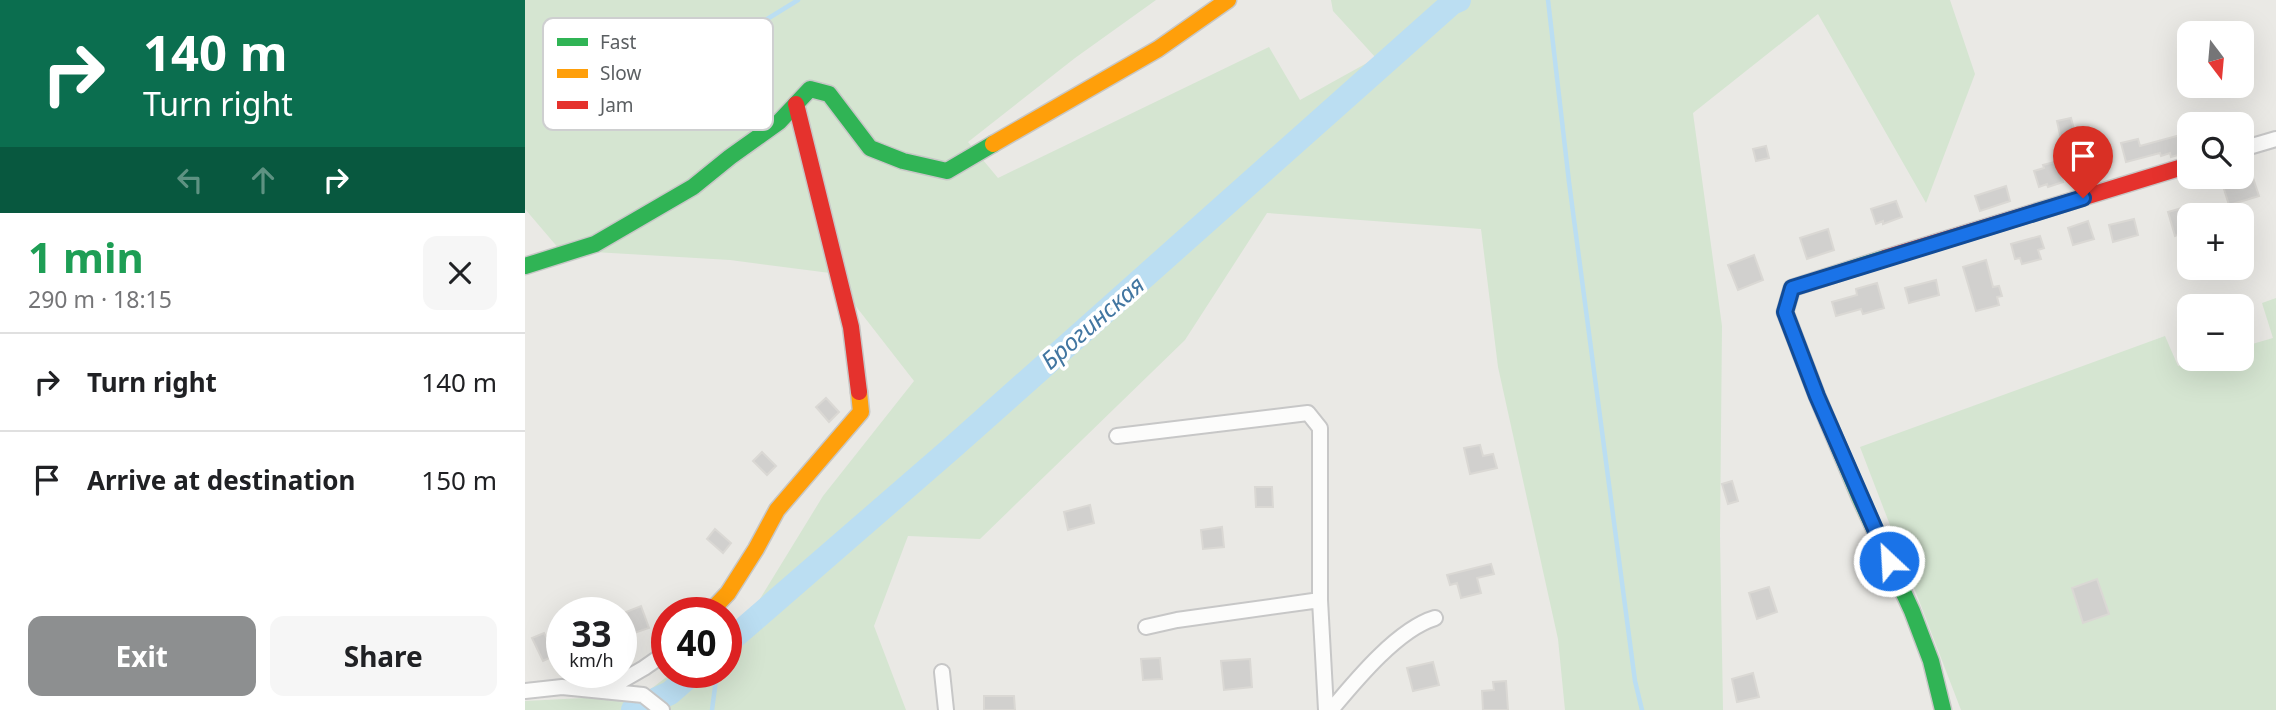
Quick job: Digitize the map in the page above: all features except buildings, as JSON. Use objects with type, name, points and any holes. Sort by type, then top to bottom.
[{"type":"street","points":[[773,126],[810,89],[829,93],[870,148],[903,161],[947,171],[1159,49],[1228,0]]},
{"type":"street","points":[[724,597],[756,549],[777,510],[861,412],[851,327],[796,104]]},
{"type":"street","points":[[525,267],[594,244],[693,187],[768,130]]},
{"type":"street","points":[[2254,145],[2276,139]]},
{"type":"street","points":[[1943,710],[1931,661],[1912,611],[1817,396],[1785,312],[1792,288],[2177,169]]},
{"type":"street","points":[[1117,436],[1308,413],[1320,428],[1320,600],[1326,710]]},
{"type":"street","points":[[1146,627],[1177,620],[1320,600]]},
{"type":"street","points":[[1331,710],[1359,676],[1389,649],[1420,623],[1435,618]]},
{"type":"street","points":[[606,690],[651,663]]},
{"type":"street","points":[[942,672],[946,710]]},
{"type":"street","points":[[525,678],[546,684]]},
{"type":"street","points":[[525,691],[553,688]]},
{"type":"street","points":[[577,688],[643,695],[662,710]]},
{"type":"green space","points":[[525,0],[1156,0],[1075,58],[968,142],[998,178],[1269,47],[1300,100],[1376,58],[1333,11],[1331,0],[1950,0],[1975,74],[1926,203],[1818,14],[1693,113],[1722,326],[1720,536],[1723,710],[1565,710],[1558,639],[1498,367],[1481,229],[1267,213],[1185,340],[980,539],[908,536],[874,626],[906,710],[525,710],[525,701],[643,695],[652,688],[742,688],[742,621],[750,615],[823,496],[914,381],[830,273],[730,260],[560,250],[525,209]]},
{"type":"green space","points":[[2276,298],[2276,710],[1961,710],[1860,447],[2165,336],[2177,364],[2177,371],[2254,371],[2254,344],[2273,338],[2262,303]]},
{"type":"waterway","points":[[769,18],[798,0]]},
{"type":"waterway","name":"Брогинская","points":[[742,630],[953,447],[1452,3],[1459,0]]},
{"type":"waterway","points":[[1548,0],[1569,182],[1635,681],[1642,710]]},
{"type":"waterway","name":"Брогинская","points":[[633,710],[676,688]]},
{"type":"waterway","points":[[712,710],[715,688]]},
{"type":"traffic: fast","points":[[773,126],[810,89],[829,94],[870,148],[903,161],[947,171],[993,144]]},
{"type":"traffic: fast","points":[[525,266],[595,244],[693,187],[768,130]]},
{"type":"traffic: fast","points":[[1885,258],[1792,288],[1785,312],[1860,498],[1912,611],[1931,661],[1943,710]]},
{"type":"traffic: slow","points":[[993,144],[1158,49],[1228,0]]},
{"type":"traffic: slow","points":[[724,597],[756,549],[777,510],[861,412],[859,392]]},
{"type":"traffic: jam","points":[[796,104],[851,327],[859,392]]},
{"type":"traffic: jam","points":[[1885,258],[2177,169]]},
{"type":"route","points":[[1889,561],[1817,396],[1785,312],[1792,288],[2083,198]]}]
